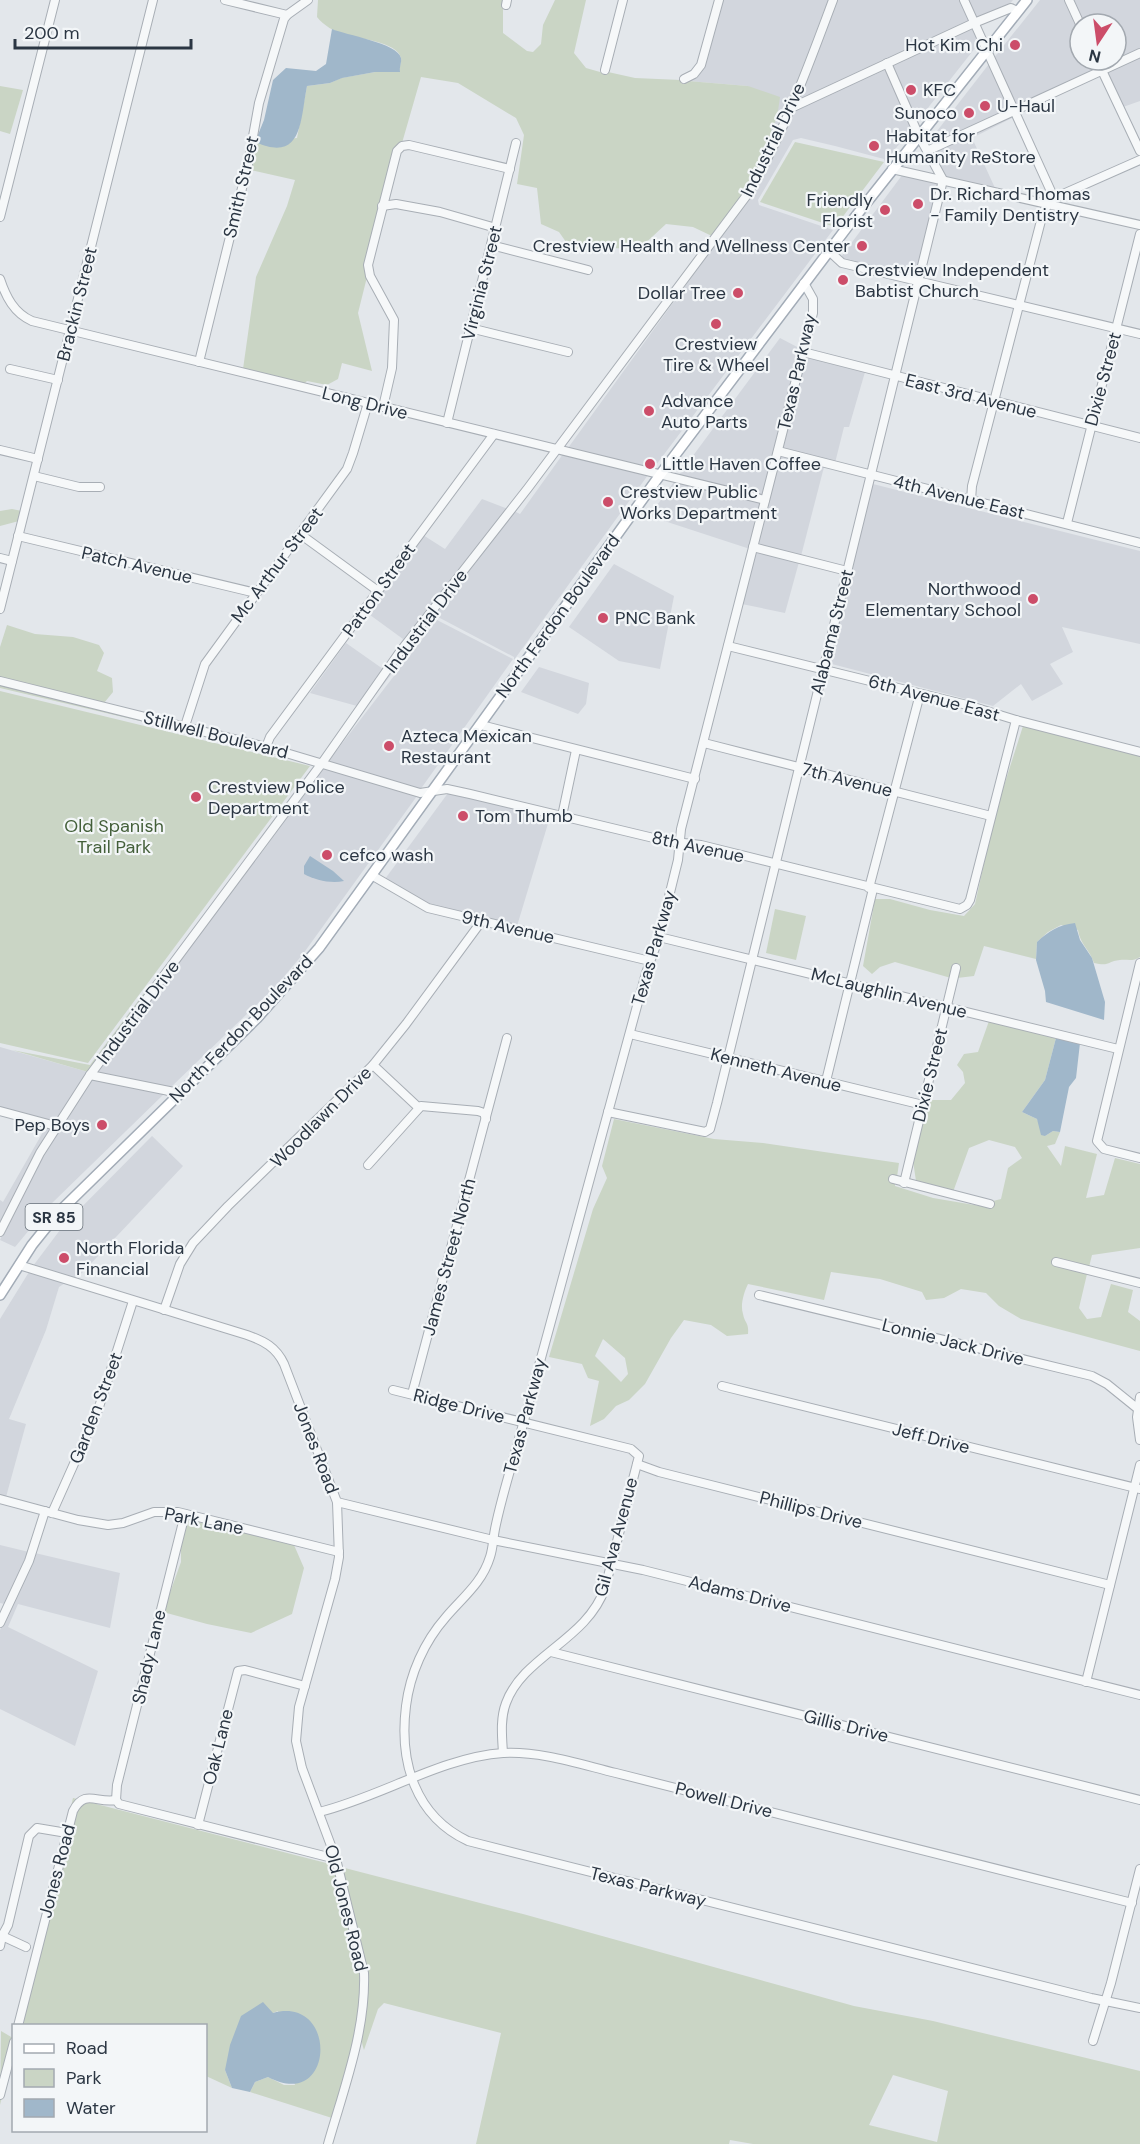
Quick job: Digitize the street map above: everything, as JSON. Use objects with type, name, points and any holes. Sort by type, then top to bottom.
[{"type":"main road","name":"North Ferdon Boulevard","points":[[0,1295],[18,1264],[71,1198],[257,1018],[319,948],[660,475],[804,283],[1026,0]]},
{"type":"street","points":[[0,217],[55,0]]},
{"type":"street","name":"Brackin Street","points":[[0,609],[153,0]]},
{"type":"street","points":[[225,0],[287,15],[308,0]]},
{"type":"street","points":[[605,70],[622,0]]},
{"type":"street","points":[[684,79],[694,74],[701,65],[719,0]]},
{"type":"street","name":"Industrial Drive","points":[[0,1232],[40,1153],[90,1075],[322,764],[399,653],[557,449],[748,194],[765,165],[791,108],[833,0]]},
{"type":"street","points":[[964,0],[1015,111],[1051,201]]},
{"type":"street","points":[[791,108],[974,23],[1011,8],[1017,11]]},
{"type":"street","name":"Smith Street","points":[[199,362],[248,164],[260,96],[287,15]]},
{"type":"street","points":[[887,63],[919,136],[943,180]]},
{"type":"street","points":[[927,151],[1098,72]]},
{"type":"street","points":[[1103,72],[1140,151]]},
{"type":"street","name":"Virginia Street","points":[[447,423],[516,143]]},
{"type":"street","points":[[383,407],[392,368],[394,320],[370,276],[368,264],[396,153],[405,145],[510,169]]},
{"type":"street","points":[[971,500],[972,486],[993,401],[1043,213],[1051,201],[1140,160]]},
{"type":"street","points":[[892,169],[1051,201],[1140,225]]},
{"type":"street","name":"Alabama Street","points":[[608,1112],[700,1132],[707,1131],[711,1125],[943,180]]},
{"type":"street","points":[[382,207],[396,204],[440,212],[495,228]]},
{"type":"street","name":"Dixie Street","points":[[1067,523],[1140,234]]},
{"type":"street","points":[[491,245],[588,270]]},
{"type":"street","points":[[829,251],[842,263],[1140,334]]},
{"type":"street","name":"Long Drive","points":[[0,279],[10,302],[22,316],[32,321],[765,500]]},
{"type":"street","name":"Texas Parkway","points":[[804,283],[813,299],[813,306],[803,352],[695,779],[659,937],[650,961],[608,1112],[524,1422],[491,1554],[484,1574],[432,1635],[416,1667],[409,1690],[404,1733],[411,1779],[423,1804],[436,1820],[456,1835],[474,1843],[1140,2008]]},
{"type":"street","points":[[470,328],[568,352]]},
{"type":"street","name":"East 3rd Avenue","points":[[803,352],[1140,438]]},
{"type":"street","points":[[10,369],[58,380]]},
{"type":"street","name":"Mc Arthur Street","points":[[185,726],[205,664],[347,469],[368,403]]},
{"type":"street","name":"Patton Street","points":[[266,747],[270,737],[494,434]]},
{"type":"street","points":[[0,450],[38,459]]},
{"type":"street","name":"4th Avenue East","points":[[778,451],[1140,543]]},
{"type":"street","points":[[34,476],[79,487],[100,487]]},
{"type":"street","points":[[300,534],[378,591]]},
{"type":"street","name":"Patch Avenue","points":[[18,536],[256,593]]},
{"type":"street","points":[[753,547],[847,571]]},
{"type":"street","points":[[0,558],[12,561]]},
{"type":"street","name":"6th Avenue East","points":[[728,646],[920,693],[1140,752]]},
{"type":"street","name":"Stillwell Boulevard","points":[[0,681],[266,747],[420,793],[431,792]]},
{"type":"street","points":[[826,1081],[894,792],[920,693]]},
{"type":"street","points":[[991,816],[1016,720]]},
{"type":"street","points":[[481,725],[695,779]]},
{"type":"street","name":"7th Avenue","points":[[704,743],[991,816]]},
{"type":"street","points":[[562,816],[576,750]]},
{"type":"street","name":"8th Avenue","points":[[431,792],[447,789],[680,843],[700,845],[960,909],[970,900],[991,816]]},
{"type":"street","name":"9th Avenue","points":[[373,876],[421,905],[482,922],[650,961]]},
{"type":"street","name":"Woodlawn Drive","points":[[164,1310],[180,1264],[193,1243],[373,1065],[482,922]]},
{"type":"street","name":"McLaughlin Avenue","points":[[659,937],[1118,1049]]},
{"type":"street","points":[[1140,963],[1098,1134],[1099,1145],[1104,1149],[1140,1158]]},
{"type":"street","name":"Dixie Street","points":[[904,1182],[956,968]]},
{"type":"street","name":"Kenneth Avenue","points":[[630,1034],[923,1105]]},
{"type":"street","name":"James Street North","points":[[412,1394],[507,1038]]},
{"type":"street","points":[[373,1065],[419,1108]]},
{"type":"street","points":[[90,1075],[179,1093]]},
{"type":"street","points":[[368,1165],[424,1104],[478,1111],[484,1113],[486,1119]]},
{"type":"street","points":[[0,1111],[56,1126]]},
{"type":"street","points":[[893,1179],[990,1204]]},
{"type":"street","points":[[1056,1262],[1140,1283]]},
{"type":"street","name":"Jones Road","points":[[18,1264],[262,1340],[274,1348],[284,1364],[337,1502],[339,1552],[335,1579],[296,1720],[296,1741],[302,1768],[319,1812]]},
{"type":"street","name":"Lonnie Jack Drive","points":[[759,1295],[1092,1376],[1107,1384],[1138,1410]]},
{"type":"street","name":"Garden Street","points":[[0,1623],[3,1607],[29,1561],[49,1512],[98,1410],[133,1301]]},
{"type":"street","name":"Jeff Drive","points":[[722,1386],[1138,1488]]},
{"type":"street","name":"Ridge Drive","points":[[393,1389],[524,1422]]},
{"type":"street","points":[[1140,1397],[1138,1410],[1140,1440]]},
{"type":"street","name":"Phillips Drive","points":[[524,1422],[630,1449],[639,1456],[637,1464],[659,1472],[1110,1585]]},
{"type":"street","name":"Gil Ava Avenue","points":[[503,1753],[502,1724],[505,1704],[511,1692],[518,1681],[586,1622],[605,1588],[637,1464]]},
{"type":"street","points":[[1086,1682],[1110,1585],[1138,1488],[1140,1465]]},
{"type":"street","name":"Park Lane","points":[[0,1499],[108,1525],[123,1523],[154,1512],[184,1514],[339,1552]]},
{"type":"street","name":"Adams Drive","points":[[337,1502],[493,1540],[611,1563],[1140,1695]]},
{"type":"street","name":"Shady Lane","points":[[116,1800],[117,1785],[184,1514]]},
{"type":"street","name":"Gillis Drive","points":[[551,1652],[1140,1800]]},
{"type":"street","name":"Oak Lane","points":[[198,1825],[238,1671],[245,1670],[305,1686]]},
{"type":"street","name":"Powell Drive","points":[[319,1812],[462,1761],[503,1753],[538,1755],[1132,1903]]},
{"type":"street","name":"Jones Road","points":[[18,2024],[73,1811],[80,1801],[89,1798],[108,1802],[116,1800],[121,1805],[336,1859]]},
{"type":"street","name":"Old Jones Road","points":[[319,1812],[336,1859],[364,1973],[365,1991],[358,2038],[328,2144]]},
{"type":"street","points":[[0,1946],[1,1935],[8,1925],[29,1836],[37,1828],[67,1833]]},
{"type":"street","points":[[1093,2041],[1106,2001],[1140,1869]]},
{"type":"street","points":[[1,1935],[26,1947]]},
{"type":"street","points":[[0,2095],[12,2050]]},
{"type":"shaded area","points":[[723,0],[829,0],[789,105],[757,172],[777,118],[748,86],[688,81],[704,66]]},
{"type":"shaded area","points":[[836,0],[960,0],[970,21],[797,102]]},
{"type":"shaded area","points":[[967,0],[1013,0],[1009,5],[975,18]]},
{"type":"shaded area","points":[[1040,0],[1066,0],[1072,12],[1068,12],[1068,72],[1092,72],[1016,107],[993,59]]},
{"type":"shaded area","points":[[1073,0],[1140,0],[1140,49],[1128,55],[1128,12],[1078,12]]},
{"type":"shaded area","points":[[972,27],[979,43],[916,123],[891,65]]},
{"type":"shaded area","points":[[1140,57],[1140,101],[1123,107],[1106,72],[1128,72],[1128,62]]},
{"type":"shaded area","points":[[989,64],[1011,110],[929,147],[927,144]]},
{"type":"shaded area","points":[[885,68],[912,128],[885,162],[884,159],[835,146],[801,138],[793,140],[758,200],[759,205],[833,230],[653,469],[568,448],[751,195],[793,111]]},
{"type":"shaded area","points":[[1013,116],[972,138],[995,188],[945,177],[932,153]]},
{"type":"shaded area","points":[[903,174],[939,183],[916,278],[843,260],[841,257]]},
{"type":"shaded area","points":[[780,338],[801,349],[763,496],[678,476]]},
{"type":"shaded area","points":[[805,356],[865,372],[849,427],[844,427],[835,463],[782,448]]},
{"type":"shaded area","points":[[563,454],[648,475],[514,660],[514,657],[438,617],[435,618],[356,720],[402,655],[514,511],[520,514]]},
{"type":"shaded area","points":[[780,455],[824,467],[801,556],[757,545]]},
{"type":"shaded area","points":[[674,482],[761,502],[750,549],[649,516]]},
{"type":"shaded area","name":"Northwood Elementary School","points":[[873,484],[1140,551],[1140,644],[1062,627],[1073,652],[1050,664],[1063,684],[1032,701],[1021,684],[993,706],[828,663]]},
{"type":"shaded area","points":[[482,499],[508,509],[321,760],[357,706],[310,693],[346,643],[383,669],[403,639],[366,612],[423,535],[445,549]]},
{"type":"shaded area","points":[[755,551],[799,562],[785,613],[742,604]]},
{"type":"shaded area","points":[[614,564],[674,596],[660,669],[619,661],[569,627]]},
{"type":"shaded area","points":[[437,620],[513,659],[420,790],[327,763]]},
{"type":"shaded area","points":[[539,667],[589,683],[586,704],[578,714],[521,692]]},
{"type":"shaded area","points":[[323,767],[417,796],[303,954],[276,986],[170,1088],[97,1073]]},
{"type":"shaded area","points":[[448,793],[550,817],[517,926],[429,905],[385,879]]},
{"type":"shaded area","points":[[0,1047],[88,1072],[54,1122],[0,1107]]},
{"type":"shaded area","points":[[91,1079],[164,1094],[50,1205],[15,1247],[0,1240],[42,1155]]},
{"type":"shaded area","points":[[40,1125],[51,1128],[0,1225],[0,1200],[3,1202],[43,1132]]},
{"type":"shaded area","points":[[152,1136],[183,1166],[82,1273],[73,1278],[33,1266],[63,1226]]},
{"type":"shaded area","points":[[29,1272],[65,1283],[59,1287],[46,1330],[9,1419],[26,1424],[6,1497],[0,1495],[0,1319]]},
{"type":"shaded area","points":[[0,1545],[29,1552],[5,1604],[0,1603]]},
{"type":"shaded area","points":[[35,1553],[120,1573],[110,1628],[18,1604],[8,1627],[98,1671],[75,1746],[0,1709],[0,1630]]},
{"type":"green space","points":[[318,0],[503,0],[503,33],[527,51],[533,52],[541,44],[543,25],[555,0],[586,0],[574,53],[586,68],[635,78],[681,80],[682,84],[688,81],[748,86],[780,97],[777,118],[771,130],[773,135],[746,192],[714,237],[693,227],[666,224],[639,249],[611,248],[592,253],[571,249],[559,232],[541,224],[537,188],[517,184],[524,135],[516,118],[458,83],[421,77],[402,143],[393,152],[365,264],[367,277],[358,313],[372,371],[342,363],[338,379],[327,385],[307,381],[304,384],[243,369],[256,277],[287,206],[295,180],[251,170],[255,142],[297,138],[307,86],[375,72],[399,72],[401,58],[393,48],[333,30],[317,17]]},
{"type":"green space","points":[[0,86],[23,90],[10,134],[0,131]]},
{"type":"green space","points":[[795,142],[884,162],[835,227],[760,202]]},
{"type":"green space","points":[[12,509],[22,511],[19,521],[0,526],[0,511]]},
{"type":"green space","points":[[7,625],[35,634],[73,637],[99,645],[104,653],[97,671],[112,678],[113,692],[104,703],[0,677],[0,647]]},
{"type":"green space","points":[[0,684],[178,728],[178,730],[0,688]]},
{"type":"green space","name":"Old Spanish Trail Park","points":[[0,691],[310,766],[88,1063],[0,1043]]},
{"type":"green space","points":[[1023,726],[1140,756],[1140,957],[1106,964],[1094,963],[1078,930],[1061,925],[1048,932],[1037,942],[1036,959],[984,946],[974,976],[957,978],[960,966],[954,964],[951,978],[895,962],[880,967],[872,974],[863,966],[875,899],[890,899],[964,916],[975,904],[995,814]]},
{"type":"green space","points":[[775,909],[806,916],[796,960],[766,953]]},
{"type":"green space","points":[[150,985],[153,987],[88,1072],[12,1050],[90,1065]]},
{"type":"green space","points":[[989,1021],[1056,1038],[1045,1080],[1022,1112],[1037,1119],[1045,1136],[1053,1131],[1060,1132],[1055,1144],[1047,1146],[1061,1166],[1065,1146],[1097,1154],[1086,1198],[1104,1195],[1115,1158],[1140,1164],[1140,1248],[1092,1255],[1089,1267],[1054,1258],[1053,1265],[1087,1274],[1079,1308],[1087,1319],[1101,1317],[1111,1284],[1133,1290],[1128,1312],[1140,1321],[1140,1351],[1021,1319],[999,1306],[986,1293],[961,1289],[944,1298],[926,1300],[922,1292],[880,1279],[831,1272],[824,1300],[748,1284],[742,1307],[748,1334],[727,1336],[711,1325],[684,1320],[645,1384],[629,1400],[616,1406],[604,1419],[590,1426],[599,1381],[588,1378],[582,1364],[549,1357],[593,1209],[607,1178],[602,1166],[614,1119],[714,1139],[763,1143],[899,1163],[897,1177],[891,1176],[890,1182],[895,1183],[895,1186],[933,1198],[992,1208],[993,1201],[1001,1199],[1008,1168],[1022,1158],[1015,1147],[989,1140],[969,1148],[953,1192],[916,1181],[913,1161],[929,1100],[951,1100],[965,1083],[963,1072],[957,1065],[964,1054],[978,1052]],"holes":[[[603,1339],[625,1358],[628,1374],[621,1382],[595,1356]]]},
{"type":"green space","points":[[186,1519],[294,1545],[304,1568],[292,1614],[251,1633],[163,1612],[181,1562],[181,1538]]},
{"type":"green space","points":[[73,1798],[334,1865],[361,1973],[361,1992],[352,2047],[332,2118],[250,2092],[255,2082],[268,2077],[284,2085],[295,2085],[278,2011],[273,2013],[225,2070],[232,2088],[207,2076],[207,2024],[19,2024]]},
{"type":"green space","points":[[341,1867],[523,1914],[854,2006],[933,2021],[1140,2071],[1140,2144],[753,2144],[730,2140],[729,2144],[476,2144],[501,2033],[384,2003],[378,2009],[364,2050],[361,2031],[368,1981],[367,1971]],"holes":[[[893,2075],[948,2091],[937,2142],[869,2125]]]},
{"type":"green space","points":[[1,2031],[12,2037],[12,2055],[0,2105]]},
{"type":"water","points":[[332,29],[391,48],[401,58],[400,72],[375,72],[307,86],[300,125],[291,143],[282,147],[271,147],[255,142],[264,120],[273,80],[286,68],[316,71],[326,64]]},
{"type":"water","points":[[310,856],[344,881],[323,881],[304,874],[304,866]]},
{"type":"water","points":[[1075,923],[1080,940],[1092,958],[1105,1002],[1104,1020],[1046,1002],[1036,960],[1037,942],[1054,929]]},
{"type":"water","points":[[1056,1038],[1080,1043],[1076,1078],[1069,1087],[1060,1132],[1053,1131],[1045,1136],[1041,1135],[1037,1119],[1022,1112],[1045,1080]]},
{"type":"water","points":[[263,2002],[273,2013],[294,2012],[309,2020],[318,2035],[320,2052],[316,2068],[306,2080],[290,2084],[268,2077],[255,2082],[250,2092],[232,2088],[225,2070],[230,2045],[241,2016]]},
{"type":"place","name":"Hot Kim Chi","points":[[1015,45]]},
{"type":"place","name":"KFC","points":[[911,90]]},
{"type":"place","name":"U-Haul","points":[[985,106]]},
{"type":"place","name":"Sunoco","points":[[969,113]]},
{"type":"place","name":"Habitat for Humanity ReStore","points":[[874,146]]},
{"type":"place","name":"Dr. Richard Thomas - Family Dentistry","points":[[918,204]]},
{"type":"place","name":"Friendly Florist","points":[[885,210]]},
{"type":"place","name":"Crestview Health and Wellness Center","points":[[862,246]]},
{"type":"place","name":"Crestview Independent Babtist Church","points":[[843,280]]},
{"type":"place","name":"Dollar Tree","points":[[738,293]]},
{"type":"place","name":"Crestview Tire & Wheel","points":[[716,324]]},
{"type":"place","name":"Advance Auto Parts","points":[[649,411]]},
{"type":"place","name":"Little Haven Coffee","points":[[650,464]]},
{"type":"place","name":"Crestview Public Works Department","points":[[608,502]]},
{"type":"place","name":"Northwood Elementary School","points":[[1033,599]]},
{"type":"place","name":"PNC Bank","points":[[603,618]]},
{"type":"place","name":"Azteca Mexican Restaurant","points":[[389,746]]},
{"type":"place","name":"Crestview Police Department","points":[[196,797]]},
{"type":"place","name":"Tom Thumb","points":[[463,816]]},
{"type":"place","name":"cefco wash","points":[[327,855]]},
{"type":"place","name":"Pep Boys","points":[[102,1125]]},
{"type":"place","name":"North Florida Financial","points":[[64,1258]]}]
